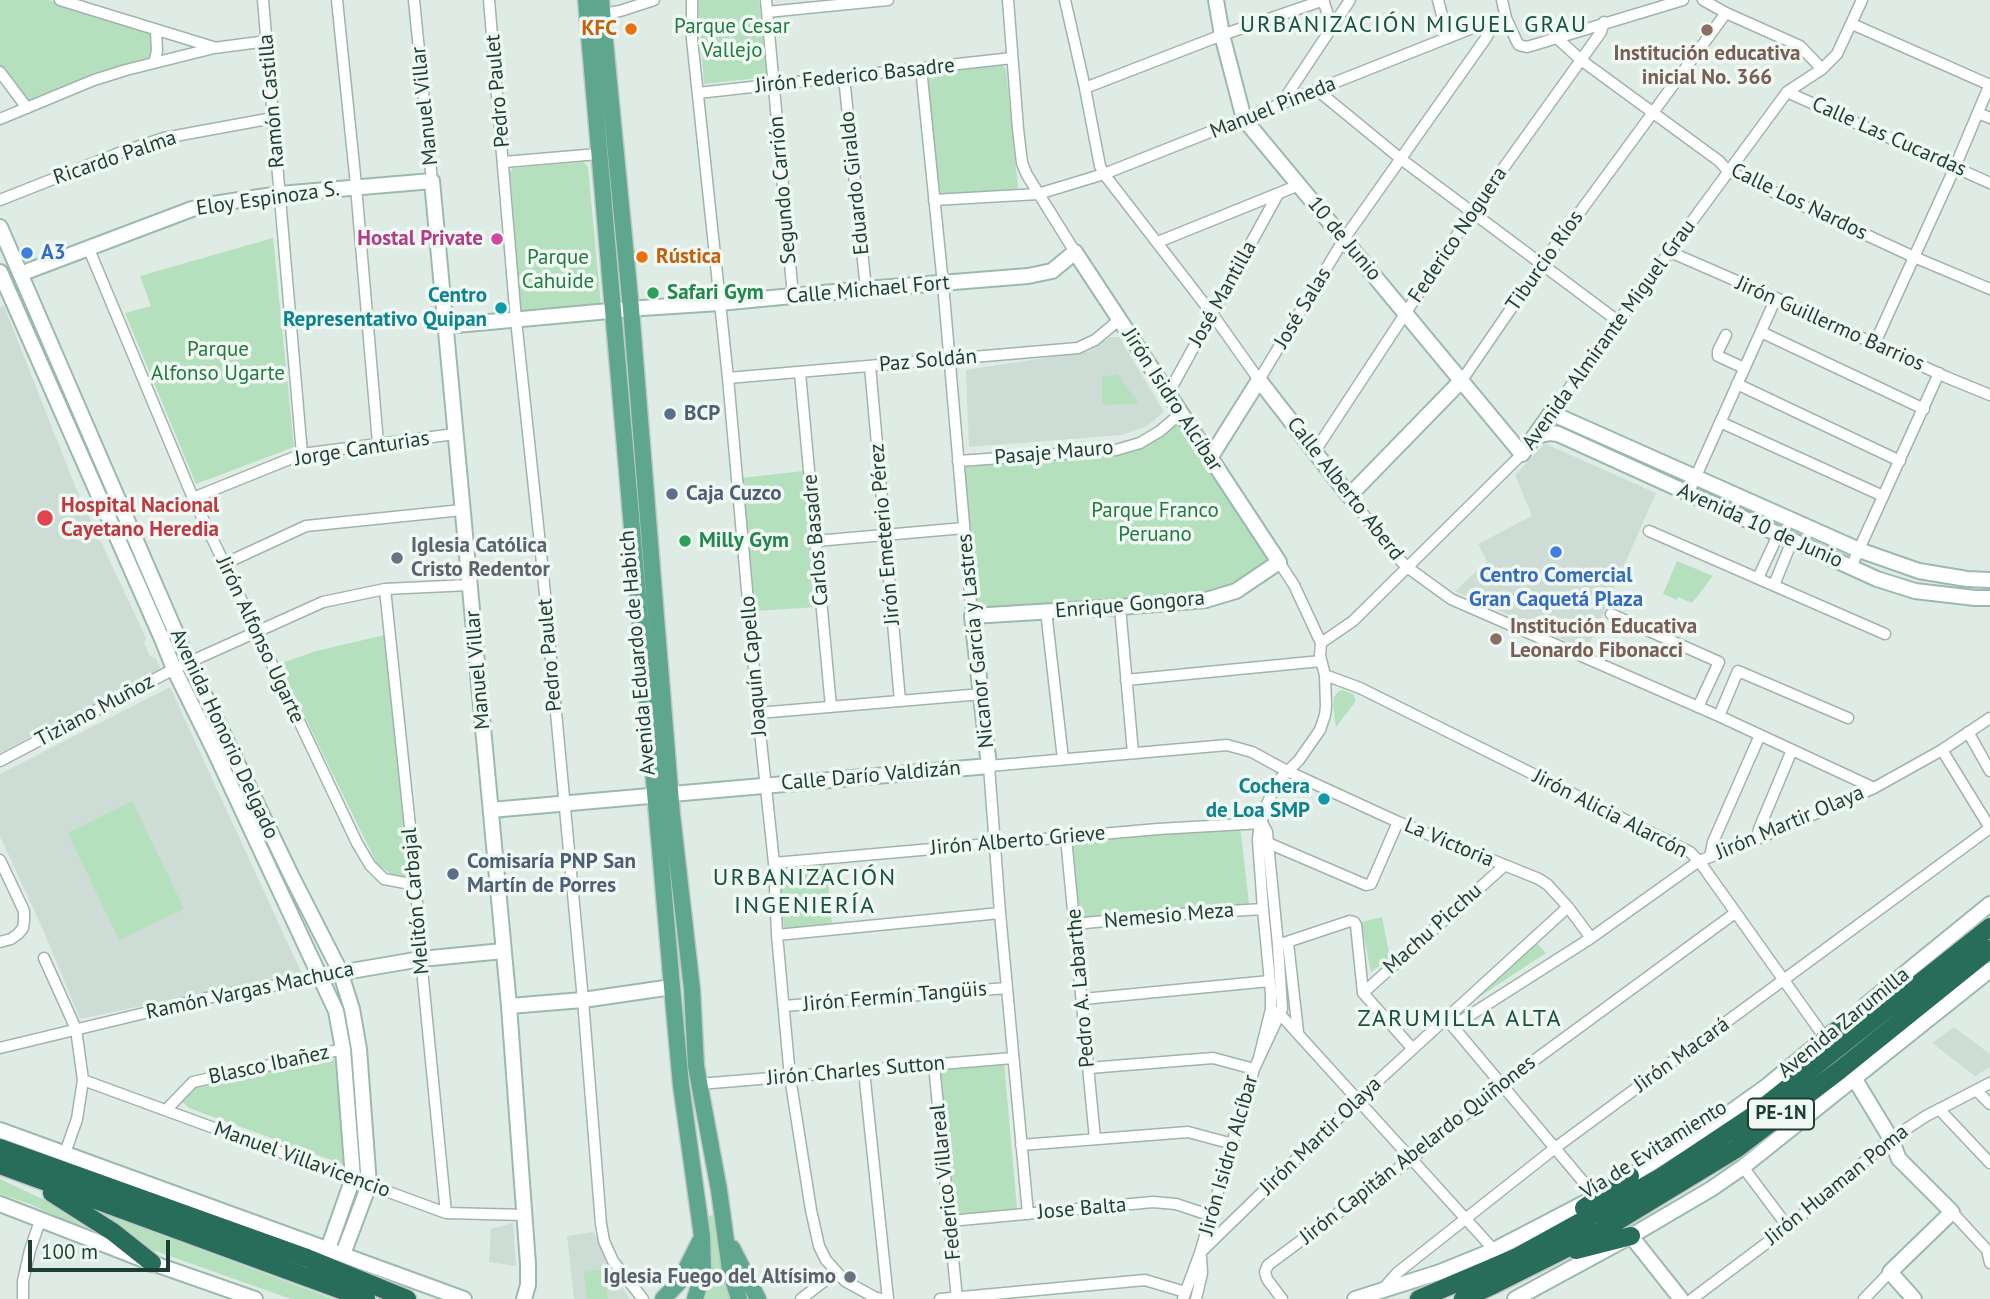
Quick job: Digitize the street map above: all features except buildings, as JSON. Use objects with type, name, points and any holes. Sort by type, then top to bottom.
[{"type":"highway","name":"Vía de Evitamiento","points":[[1463,1299],[1555,1246],[1751,1117],[1990,927]]},
{"type":"highway","name":"Vía de Evitamiento","points":[[1419,1299],[1517,1257],[1601,1231],[1735,1149],[1990,949]]},
{"type":"highway","points":[[1825,1038],[1903,988],[1937,970]]},
{"type":"highway","points":[[0,1149],[307,1258],[407,1299]]},
{"type":"highway","points":[[0,1166],[366,1299]]},
{"type":"highway","points":[[26,1176],[113,1232],[152,1263]]},
{"type":"highway","points":[[1630,1176],[1568,1220],[1555,1246],[1598,1246],[1632,1236]]},
{"type":"main road","name":"Avenida Eduardo de Habich","points":[[594,8],[598,154],[662,794],[692,989],[696,1066],[721,1202],[730,1270],[739,1299]]},
{"type":"main road","name":"Avenida Eduardo de Habich","points":[[594,8],[631,309],[662,794],[671,987],[681,1085],[702,1236],[703,1272],[695,1299]]},
{"type":"main road","points":[[698,1206],[707,1214],[721,1202]]},
{"type":"main road","points":[[725,1234],[758,1299]]},
{"type":"main road","points":[[663,1299],[680,1281],[702,1236]]},
{"type":"street","points":[[60,0],[214,48]]},
{"type":"street","name":"Ramón Castilla","points":[[263,0],[302,454]]},
{"type":"street","points":[[337,0],[378,443]]},
{"type":"street","name":"Manuel Villar","points":[[414,0],[509,1006],[526,1215],[528,1285],[524,1299]]},
{"type":"street","name":"Pedro Paulet","points":[[489,0],[516,320],[542,563],[604,1241],[613,1261],[643,1299]]},
{"type":"street","points":[[594,8],[654,0]]},
{"type":"street","name":"Joaquín Capello","points":[[692,0],[692,39],[728,378],[774,863],[777,935],[790,1077],[819,1246],[845,1281],[882,1299]]},
{"type":"street","name":"Segundo Carrión","points":[[766,0],[793,296]]},
{"type":"street","points":[[767,12],[888,0]]},
{"type":"street","name":"Jirón Isidro Alcíbar","points":[[1008,0],[1022,163],[1038,194],[1075,252],[1294,585],[1321,643],[1326,706],[1323,723],[1311,744],[1275,787],[1259,830],[1271,1005],[1259,1058]]},
{"type":"street","name":"Calle Alberto Aberd","points":[[1065,0],[1100,166],[1104,174],[1213,315],[1259,380],[1407,568],[1451,599],[1719,716],[1874,788]]},
{"type":"street","name":"10 de Junio","points":[[1216,0],[1222,35],[1244,119],[1522,454]]},
{"type":"street","points":[[1085,88],[1222,35],[1323,0],[1332,27]]},
{"type":"street","points":[[1281,104],[1350,0]]},
{"type":"street","points":[[1438,0],[1448,38]]},
{"type":"street","points":[[1502,0],[1506,18],[1517,42],[1527,47],[1683,0]]},
{"type":"street","points":[[1703,0],[1800,46],[1822,69]]},
{"type":"street","name":"Avenida Almirante Miguel Grau","points":[[1321,643],[1353,621],[1522,454],[1787,92],[1822,69],[1837,54],[1862,0]]},
{"type":"street","name":"Tiburcio Ríos","points":[[1349,496],[1462,380],[1541,265],[1726,13]]},
{"type":"street","name":"Manuel Pineda","points":[[934,200],[1038,194],[1104,174],[1490,21],[1506,18]]},
{"type":"street","name":"José Salas","points":[[1210,458],[1344,239],[1486,38],[1492,27],[1490,21]]},
{"type":"street","name":"Federico Noguera","points":[[1315,451],[1472,212],[1602,30],[1604,22]]},
{"type":"street","points":[[1852,24],[1990,84],[1875,343]]},
{"type":"street","points":[[154,63],[157,51],[156,30]]},
{"type":"street","name":"Calle Los Nardos","points":[[1556,38],[1581,60],[1719,161],[1728,172],[1990,289]]},
{"type":"street","points":[[0,119],[94,80],[214,48],[267,41]]},
{"type":"street","name":"Jirón Federico Basadre","points":[[698,93],[1012,58]]},
{"type":"street","name":"Nicanor García y Lastres","points":[[921,68],[972,615],[989,766],[1028,1214]]},
{"type":"street","points":[[0,72],[27,108]]},
{"type":"street","name":"Eduardo Giraldo","points":[[844,77],[866,289]]},
{"type":"street","points":[[1317,90],[1401,159],[1619,322]]},
{"type":"street","name":"Calle Las Cucardas","points":[[1787,92],[1990,183]]},
{"type":"street","points":[[1978,113],[1990,118]]},
{"type":"street","name":"Ricardo Palma","points":[[0,200],[164,138],[274,118]]},
{"type":"street","points":[[504,162],[598,154]]},
{"type":"street","name":"Eloy Espinoza S.","points":[[4,291],[23,273],[192,209],[280,194],[432,181]]},
{"type":"street","points":[[1158,242],[1299,185]]},
{"type":"street","name":"José Mantilla","points":[[1168,394],[1278,194]]},
{"type":"street","name":"Avenida Honorio Delgado","points":[[0,227],[23,273],[189,663],[340,971],[352,1010],[359,1049],[369,1185],[343,1254]]},
{"type":"street","name":"Jirón Alfonso Ugarte","points":[[88,247],[193,498],[357,843],[370,865],[384,879],[416,885]]},
{"type":"street","name":"Calle Michael Fort","points":[[445,326],[1042,274],[1052,271],[1075,252]]},
{"type":"street","name":"Jirón Guillermo Barrios","points":[[1670,252],[1990,395]]},
{"type":"street","points":[[0,273],[23,273]]},
{"type":"street","name":"Avenida Honorio Delgado","points":[[0,273],[4,291],[86,464],[174,669],[336,1011],[343,1049],[353,1178],[328,1249]]},
{"type":"street","points":[[1688,494],[1776,298]]},
{"type":"street","name":"Paz Soldán","points":[[728,378],[1078,348],[1095,340],[1119,320]]},
{"type":"street","points":[[1761,332],[1924,409]]},
{"type":"street","points":[[1726,335],[1718,356],[1744,368]]},
{"type":"street","name":"Jirón Emeterio Pérez","points":[[870,366],[900,701]]},
{"type":"street","name":"Carlos Basadre","points":[[800,373],[831,707]]},
{"type":"street","points":[[1850,567],[1939,373]]},
{"type":"street","points":[[1737,384],[1900,461]]},
{"type":"street","name":"Pasaje Mauro","points":[[958,461],[1116,450],[1140,443],[1160,431],[1181,413]]},
{"type":"street","name":"Avenida 10 de Junio","points":[[1551,413],[1859,550],[1919,571],[1990,580]]},
{"type":"street","points":[[1720,422],[1883,496]]},
{"type":"street","name":"Avenida 10 de Junio","points":[[1536,436],[1550,432],[1558,434],[1877,579],[1915,591],[1990,598]]},
{"type":"street","name":"Jorge Canturias","points":[[193,498],[302,454],[455,434]]},
{"type":"street","points":[[224,564],[306,526],[462,510]]},
{"type":"street","points":[[816,541],[964,528]]},
{"type":"street","points":[[1649,531],[1885,634]]},
{"type":"street","points":[[1758,578],[1778,534]]},
{"type":"street","points":[[1774,585],[1792,541]]},
{"type":"street","name":"Enrique Gongora","points":[[972,615],[1120,607],[1217,597],[1236,591],[1279,562]]},
{"type":"street","points":[[1915,591],[1919,571]]},
{"type":"street","name":"Tiziano Muñoz","points":[[0,761],[174,669],[323,602],[385,589],[469,584]]},
{"type":"street","name":"Melitón Carbajal","points":[[385,589],[446,1213]]},
{"type":"street","points":[[1120,607],[1133,753]]},
{"type":"street","points":[[1046,611],[1063,759]]},
{"type":"street","points":[[1611,614],[1719,662],[1698,707]]},
{"type":"street","points":[[1126,680],[1321,661]]},
{"type":"street","points":[[1719,716],[1738,671],[1848,718]]},
{"type":"street","name":"Jirón Alicia Alarcón","points":[[1325,675],[1387,701],[1690,852],[1825,1038]]},
{"type":"street","points":[[758,713],[982,694]]},
{"type":"street","name":"Jirón Martir Olaya","points":[[1200,1253],[1412,1048],[1449,1022],[1591,938],[1699,861],[1874,788],[1942,750],[1990,718]]},
{"type":"street","points":[[1968,732],[1990,771]]},
{"type":"street","points":[[1710,857],[1713,842],[1760,735]]},
{"type":"street","name":"Calle Darío Valdizán","points":[[491,810],[1227,746],[1252,752],[1287,771]]},
{"type":"street","points":[[1757,839],[1792,750]]},
{"type":"street","points":[[1942,750],[1990,828]]},
{"type":"street","name":"La Victoria","points":[[1287,771],[1398,822],[1543,882],[1568,907],[1591,938]]},
{"type":"street","points":[[1268,843],[1366,886],[1371,884],[1398,822]]},
{"type":"street","name":"Jirón Isidro Alcíbar","points":[[1184,1296],[1212,1216],[1254,1069],[1281,1014],[1283,1003],[1283,944],[1267,832],[1262,823]]},
{"type":"street","name":"Jirón Alberto Grieve","points":[[774,863],[1158,829],[1262,823]]},
{"type":"street","name":"Jirón Macará","points":[[1381,1291],[1397,1273],[1555,1148],[1990,828]]},
{"type":"street","name":"Pedro A. Labarthe","points":[[1066,838],[1095,1139]]},
{"type":"street","points":[[0,860],[24,911],[23,928],[11,939],[0,942]]},
{"type":"street","name":"Machu Picchu","points":[[1363,993],[1504,866]]},
{"type":"street","name":"Avenida Zarumilla","points":[[1355,1299],[1440,1272],[1494,1250],[1596,1197],[1630,1176],[1767,1086],[1990,904]]},
{"type":"street","name":"Jirón Martir Olaya","points":[[1449,1022],[1568,907]]},
{"type":"street","name":"Nemesio Meza","points":[[1075,924],[1263,909]]},
{"type":"street","points":[[777,935],[1000,913]]},
{"type":"street","name":"Jirón Capitán Abelardo Quiñones","points":[[1282,1299],[1267,1279],[1265,1272],[1268,1265],[1411,1159],[1502,1084],[1735,913]]},
{"type":"street","points":[[1298,1032],[1283,944],[1350,921],[1356,925],[1363,993],[1412,1048]]},
{"type":"street","name":"Ramón Vargas Machuca","points":[[0,1048],[211,997],[321,977],[340,971],[503,951]]},
{"type":"street","points":[[44,958],[76,1029],[83,1080],[77,1119],[65,1153]]},
{"type":"street","points":[[1515,1299],[1536,1294],[1743,1167],[1990,970]]},
{"type":"street","points":[[1083,999],[1270,981]]},
{"type":"street","points":[[509,1006],[583,1000],[671,987]]},
{"type":"street","name":"Jirón Fermín Tangüis","points":[[784,1006],[1007,988]]},
{"type":"street","points":[[1271,1005],[1494,1250]]},
{"type":"street","points":[[1449,1022],[1596,1197]]},
{"type":"street","name":"Blasco Ibañez","points":[[166,1110],[193,1082],[343,1049]]},
{"type":"street","name":"Jirón Charles Sutton","points":[[699,1084],[1013,1058]]},
{"type":"street","points":[[1089,1068],[1213,1058],[1254,1069]]},
{"type":"street","name":"Federico Villareal","points":[[934,1065],[957,1298]]},
{"type":"street","points":[[864,1071],[888,1299]]},
{"type":"street","points":[[1854,1078],[1891,1139],[1899,1159],[1989,1248],[1990,1262]]},
{"type":"street","name":"Manuel Villavicencio","points":[[83,1080],[446,1213],[526,1215]]},
{"type":"street","name":"Jirón Huaman Poma","points":[[1692,1299],[1787,1227],[1891,1139],[1939,1109],[1990,1083]]},
{"type":"street","points":[[1976,1090],[1990,1104]]},
{"type":"street","points":[[1939,1109],[1990,1163]]},
{"type":"street","points":[[0,1130],[464,1299]]},
{"type":"street","points":[[1021,1145],[1188,1132],[1233,1144]]},
{"type":"street","points":[[1743,1167],[1787,1227]]},
{"type":"street","name":"Jose Balta","points":[[950,1221],[1153,1202],[1176,1204],[1212,1216]]},
{"type":"street","points":[[0,1205],[255,1299]]},
{"type":"street","points":[[1864,1299],[1952,1212]]},
{"type":"street","points":[[23,1299],[23,1281],[40,1221]]},
{"type":"street","points":[[1632,1236],[1681,1299]]},
{"type":"street","name":"Jirón Isidro Alcíbar","points":[[1196,1299],[1202,1273],[1200,1253]]},
{"type":"street","points":[[801,1299],[836,1272]]},
{"type":"street","points":[[1890,1272],[1914,1299]]},
{"type":"street","points":[[940,1299],[1144,1280],[1184,1296]]},
{"type":"shaded area","name":"Hospital Nacional Cayetano Heredia","points":[[4,306],[77,491],[146,638],[144,643],[150,656],[156,659],[161,669],[0,753],[0,307]]},
{"type":"shaded area","points":[[1110,337],[1119,337],[1164,412],[1147,426],[1122,435],[969,447],[966,370],[1090,351]]},
{"type":"shaded area","name":"Centro Comercial Gran Caquetá Plaza","points":[[1544,444],[1656,493],[1587,650],[1455,591],[1487,561],[1478,544],[1532,516],[1515,475]]},
{"type":"shaded area","points":[[170,687],[301,972],[80,1019],[0,836],[0,774]]},
{"type":"shaded area","points":[[1954,1027],[1990,1054],[1990,1067],[1975,1076],[1932,1043]]},
{"type":"shaded area","points":[[513,1223],[516,1266],[489,1262],[491,1229]]},
{"type":"shaded area","points":[[593,1232],[629,1299],[574,1299],[567,1236]]},
{"type":"green space","points":[[0,0],[49,0],[151,32],[153,52],[147,61],[32,101],[25,99],[0,67]]},
{"type":"green space","name":"Parque Cesar Vallejo","points":[[698,0],[759,0],[767,77],[704,84]]},
{"type":"green space","points":[[1003,65],[1006,70],[1018,187],[1015,191],[942,197],[937,192],[927,74],[929,71]]},
{"type":"green space","name":"Parque Cahuide","points":[[583,162],[588,167],[601,306],[525,316],[521,312],[510,172],[513,168]]},
{"type":"green space","name":"Parque Alfonso Ugarte","points":[[273,238],[294,447],[196,484],[125,313],[151,306],[140,276]]},
{"type":"green space","points":[[1117,374],[1139,404],[1102,405],[1102,377]]},
{"type":"green space","name":"Parque Franco Peruano","points":[[1181,413],[1279,562],[1236,591],[972,616],[958,461],[1140,443]]},
{"type":"green space","points":[[803,471],[817,607],[755,611],[741,478]]},
{"type":"green space","points":[[1677,561],[1713,576],[1692,603],[1663,594]]},
{"type":"green space","points":[[389,634],[412,873],[408,877],[391,874],[377,864],[279,664],[316,651]]},
{"type":"green space","points":[[1342,690],[1353,694],[1356,701],[1336,727],[1334,697]]},
{"type":"green space","points":[[132,801],[184,909],[119,940],[68,833]]},
{"type":"green space","points":[[1240,825],[1249,904],[1079,920],[1072,840]]},
{"type":"green space","points":[[826,862],[832,924],[784,928],[778,867]]},
{"type":"green space","points":[[1382,917],[1390,958],[1371,972],[1361,922]]},
{"type":"green space","points":[[1535,941],[1546,953],[1461,1009]]},
{"type":"green space","points":[[334,1056],[345,1165],[189,1108],[180,1100],[196,1087]]},
{"type":"green space","points":[[1004,1062],[1017,1209],[952,1215],[941,1068]]},
{"type":"green space","points":[[0,1179],[49,1202],[97,1236],[30,1204],[0,1194]]},
{"type":"green space","points":[[83,1206],[333,1299],[291,1299],[147,1248]]},
{"type":"green space","points":[[715,1214],[732,1299],[703,1299],[710,1284],[706,1217]]},
{"type":"green space","points":[[604,1269],[608,1299],[587,1299],[584,1272]]},
{"type":"place","name":"KFC","points":[[631,29]]},
{"type":"place","name":"Institución educativa inicial No. 366","points":[[1707,30]]},
{"type":"place","name":"Hostal Private","points":[[497,239]]},
{"type":"place","name":"A3","points":[[27,253]]},
{"type":"place","name":"Rústica","points":[[642,257]]},
{"type":"place","name":"Safari Gym","points":[[653,293]]},
{"type":"place","name":"Centro Representativo Quipan","points":[[501,308]]},
{"type":"place","name":"BCP","points":[[670,414]]},
{"type":"place","name":"Caja Cuzco","points":[[672,494]]},
{"type":"place","name":"Hospital Nacional Cayetano Heredia","points":[[45,518]]},
{"type":"place","name":"Milly Gym","points":[[685,541]]},
{"type":"place","name":"Centro Comercial Gran Caquetá Plaza","points":[[1556,552]]},
{"type":"place","name":"Iglesia Católica Cristo Redentor","points":[[397,558]]},
{"type":"place","name":"Institución Educativa Leonardo Fibonacci","points":[[1496,639]]},
{"type":"place","name":"Cochera de Loa SMP","points":[[1324,799]]},
{"type":"place","name":"Comisaría PNP San Martín de Porres","points":[[453,874]]},
{"type":"place","name":"Iglesia Fuego del Altísimo","points":[[850,1277]]},
{"type":"district","name":"URBANIZACIÓN MIGUEL GRAU","points":[[1414,25]]},
{"type":"district","name":"URBANIZACIÓN INGENIERÍA","points":[[805,892]]},
{"type":"district","name":"ZARUMILLA ALTA","points":[[1460,1019]]}]
